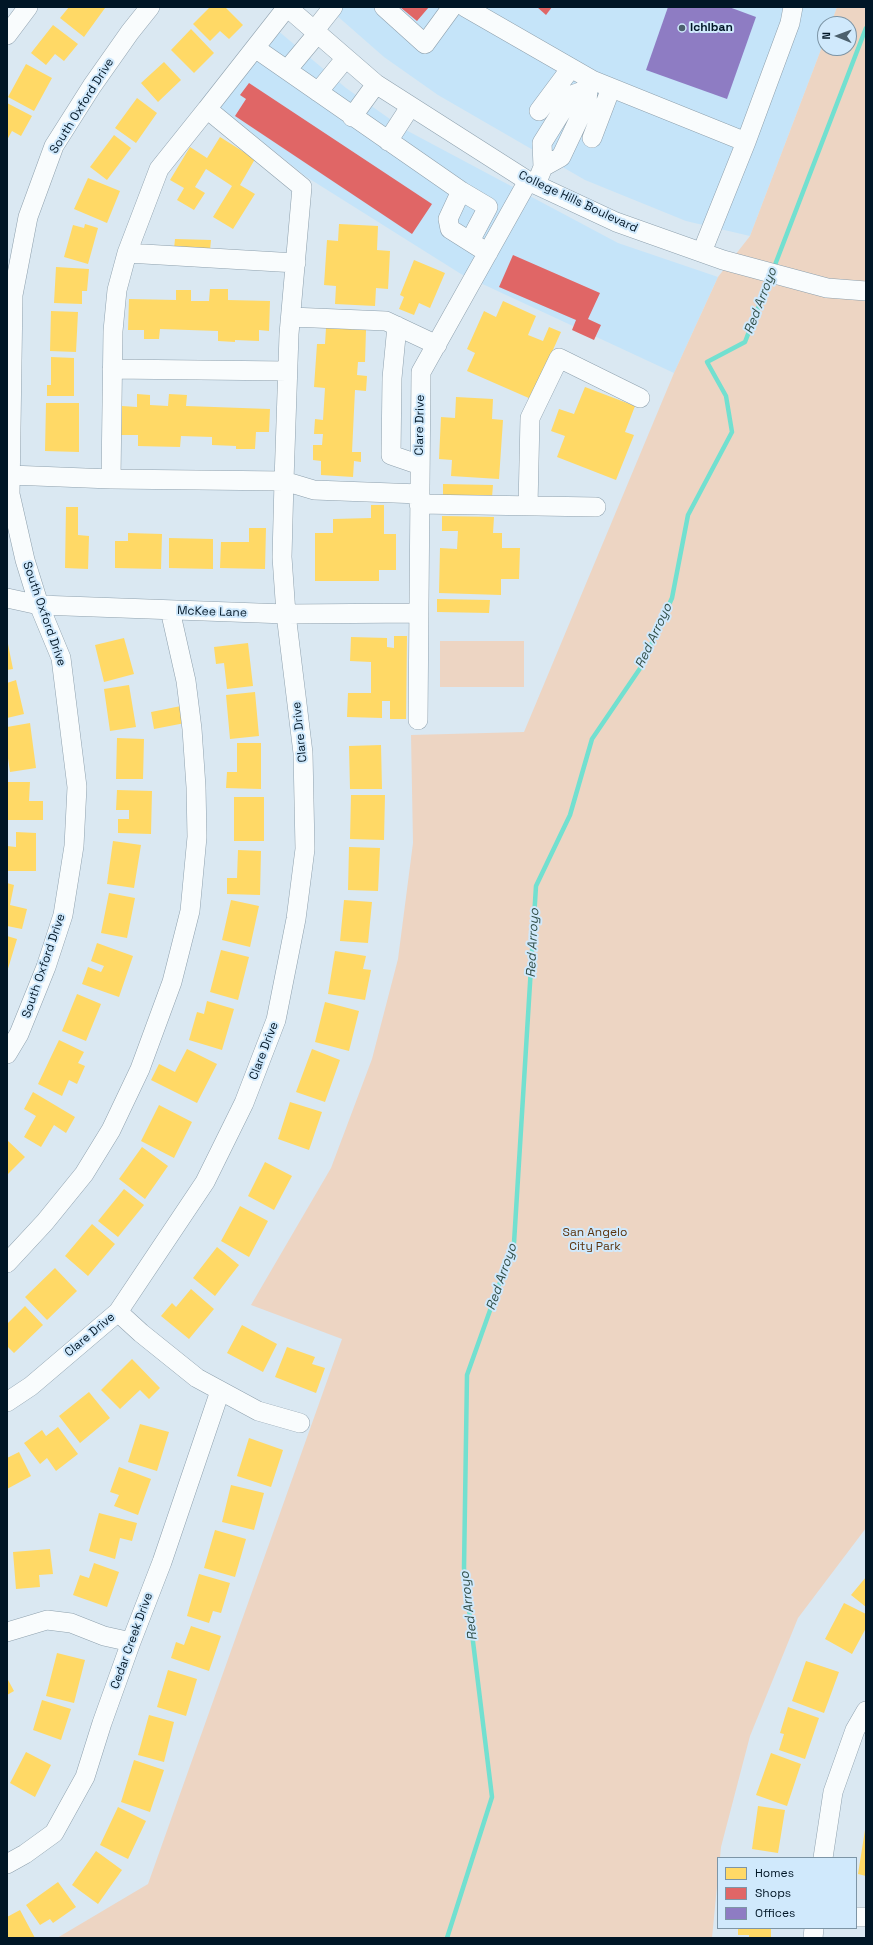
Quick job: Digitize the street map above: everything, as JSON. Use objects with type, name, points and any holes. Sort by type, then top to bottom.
[{"type":"street","points":[[7,35],[28,7]]},
{"type":"street","name":"South Oxford Drive","points":[[7,1054],[20,1034],[46,967],[63,915],[74,846],[77,787],[61,658],[39,605],[25,560],[9,483],[9,391],[13,295],[12,279],[28,217],[54,146],[96,80],[130,32],[150,7]]},
{"type":"street","points":[[111,479],[113,331],[117,290],[127,253],[159,169],[287,7]]},
{"type":"street","name":"College Hills Boulevard","points":[[287,7],[345,59],[376,84],[531,183],[616,222],[722,260],[827,288],[866,291]]},
{"type":"street","points":[[287,70],[333,7]]},
{"type":"street","points":[[384,7],[426,44],[452,7]]},
{"type":"street","points":[[465,7],[571,68],[590,85],[612,88],[746,142]]},
{"type":"street","points":[[702,252],[746,142],[790,23],[793,7]]},
{"type":"street","points":[[255,48],[352,117],[461,191],[488,207],[470,241]]},
{"type":"street","points":[[318,92],[345,59]]},
{"type":"street","points":[[539,111],[571,68]]},
{"type":"street","points":[[352,117],[376,84]]},
{"type":"street","name":"Clare Drive","points":[[418,720],[421,372],[488,253],[531,183],[543,167],[542,143],[572,95],[590,85]]},
{"type":"street","points":[[592,138],[612,88]]},
{"type":"street","points":[[388,141],[410,107]]},
{"type":"street","name":"Clare Drive","points":[[7,1402],[31,1386],[118,1312],[205,1182],[244,1103],[276,1020],[296,919],[305,849],[303,753],[286,614],[282,557],[287,371],[302,187],[206,109]]},
{"type":"street","points":[[461,191],[448,219],[450,229],[488,253]]},
{"type":"street","points":[[127,253],[296,263]]},
{"type":"street","points":[[291,317],[386,321],[437,345]]},
{"type":"street","points":[[397,326],[392,378],[391,455],[420,464]]},
{"type":"street","points":[[528,506],[530,418],[559,358],[640,398]]},
{"type":"street","points":[[112,369],[287,371]]},
{"type":"street","points":[[9,483],[111,479],[284,482],[314,490],[420,499],[528,506],[596,507]]},
{"type":"street","name":"McKee Lane","points":[[7,598],[39,605],[170,610],[286,614],[419,613]]},
{"type":"street","points":[[7,1263],[45,1222],[84,1174],[111,1130],[140,1069],[172,982],[190,911],[197,836],[196,787],[192,729],[186,681],[170,610]]},
{"type":"street","points":[[118,1312],[197,1378],[258,1411],[300,1423]]},
{"type":"street","name":"Cedar Creek Drive","points":[[7,1864],[25,1854],[54,1832],[85,1777],[102,1723],[162,1562],[220,1391]]},
{"type":"street","points":[[7,1632],[47,1620],[71,1623],[104,1636],[131,1642]]},
{"type":"street","points":[[822,1857],[833,1792],[855,1730],[866,1711]]},
{"type":"shaded area","points":[[327,7],[837,7],[834,16],[817,16],[817,56],[819,56],[750,236],[686,221],[585,180],[438,95],[384,57]]},
{"type":"shaded area","points":[[270,24],[346,88],[404,129],[618,243],[718,277],[674,373],[461,274],[305,176],[205,95]]},
{"type":"green space","name":"San Angelo City Park","points":[[837,7],[866,7],[866,1528],[798,1618],[750,1736],[721,1847],[720,1857],[717,1857],[717,1886],[712,1938],[57,1938],[148,1884],[342,1339],[251,1305],[331,1168],[372,1059],[398,959],[413,843],[411,735],[524,732],[674,373],[718,277],[750,236],[819,56],[857,56],[857,16],[834,16]]},
{"type":"green space","points":[[440,641],[524,641],[524,687],[440,687]]},
{"type":"building: Homes","points":[[69,7],[105,8],[84,37],[60,18]]},
{"type":"building: Homes","points":[[210,7],[225,7],[243,25],[229,39],[220,31],[210,41],[193,24]]},
{"type":"building: Homes","points":[[53,25],[78,44],[64,61],[55,54],[46,65],[31,53]]},
{"type":"building: Homes","points":[[191,29],[214,53],[194,73],[171,50]]},
{"type":"building: Homes","points":[[164,62],[181,80],[158,102],[141,83]]},
{"type":"building: Homes","points":[[26,64],[52,78],[34,111],[8,97]]},
{"type":"building: Homes","points":[[137,98],[157,113],[136,143],[115,128]]},
{"type":"building: Homes","points":[[7,103],[32,116],[21,136],[12,131],[7,140]]},
{"type":"building: Homes","points":[[114,135],[131,148],[107,180],[90,167]]},
{"type":"building: Homes","points":[[220,137],[255,159],[240,185],[255,194],[233,229],[213,217],[232,186],[206,169],[195,187],[205,193],[194,210],[177,200],[184,188],[170,180],[190,147],[207,158]]},
{"type":"building: Homes","points":[[88,178],[120,191],[107,223],[74,209]]},
{"type":"building: Homes","points":[[85,224],[98,228],[88,264],[64,257],[73,225],[84,228]]},
{"type":"building: Homes","points":[[339,224],[378,226],[377,250],[390,251],[388,289],[376,288],[375,306],[335,304],[336,286],[324,285],[327,240],[338,241]]},
{"type":"building: Homes","points":[[175,239],[211,240],[210,250],[174,249]]},
{"type":"building: Homes","points":[[414,260],[445,273],[430,308],[419,303],[414,315],[399,309],[404,297],[400,295]]},
{"type":"building: Homes","points":[[56,267],[89,269],[87,291],[82,291],[82,304],[54,303]]},
{"type":"building: Homes","points":[[210,289],[228,289],[228,300],[270,301],[269,331],[259,330],[259,341],[235,340],[235,342],[218,341],[218,331],[160,329],[159,339],[144,339],[144,330],[128,330],[129,299],[176,300],[176,290],[191,290],[191,301],[209,301]]},
{"type":"building: Homes","points":[[503,301],[536,316],[528,335],[543,341],[549,327],[561,332],[531,399],[467,371],[475,353],[467,349],[484,311],[496,317]]},
{"type":"building: Homes","points":[[51,311],[78,312],[76,352],[50,351]]},
{"type":"building: Homes","points":[[326,328],[366,330],[365,362],[358,362],[357,375],[367,376],[366,391],[355,390],[352,452],[361,452],[361,462],[354,461],[353,477],[321,475],[321,461],[313,460],[313,445],[322,445],[323,434],[314,434],[315,419],[323,420],[325,388],[314,387],[317,344],[325,344]]},
{"type":"building: Homes","points":[[51,357],[74,358],[74,396],[47,396],[47,385],[51,385]]},
{"type":"building: Homes","points":[[585,387],[635,406],[625,432],[634,435],[616,480],[557,457],[565,436],[551,431],[559,409],[574,414]]},
{"type":"building: Homes","points":[[137,394],[150,395],[150,405],[168,406],[169,394],[187,395],[186,406],[270,409],[269,432],[256,432],[255,449],[236,449],[236,446],[212,445],[212,437],[181,436],[180,447],[138,446],[138,435],[121,435],[122,406],[137,407]]},
{"type":"building: Homes","points":[[456,397],[493,399],[492,419],[503,420],[499,479],[451,476],[452,460],[439,459],[441,417],[455,418]]},
{"type":"building: Homes","points":[[46,403],[79,403],[79,452],[45,451]]},
{"type":"building: Homes","points":[[443,484],[493,485],[492,497],[443,496]]},
{"type":"building: Homes","points":[[371,505],[384,505],[384,534],[396,534],[396,570],[379,570],[379,581],[315,581],[315,533],[333,533],[333,519],[371,518]]},
{"type":"building: Homes","points":[[66,507],[78,507],[78,535],[89,536],[88,569],[65,568]]},
{"type":"building: Homes","points":[[442,516],[494,517],[493,533],[502,533],[502,548],[520,548],[519,579],[501,579],[501,595],[439,593],[440,548],[457,549],[458,531],[442,531]]},
{"type":"building: Homes","points":[[249,528],[266,528],[265,569],[220,568],[221,542],[249,542]]},
{"type":"building: Homes","points":[[128,533],[162,534],[161,569],[115,568],[115,541],[128,541]]},
{"type":"building: Homes","points":[[169,538],[213,539],[213,569],[169,568]]},
{"type":"building: Homes","points":[[437,599],[490,600],[489,613],[437,612]]},
{"type":"building: Homes","points":[[394,636],[407,636],[406,719],[390,719],[390,701],[382,701],[382,718],[347,717],[348,693],[371,693],[371,662],[350,661],[351,637],[387,638],[387,647],[394,648]]},
{"type":"building: Homes","points":[[124,638],[134,674],[104,682],[95,645]]},
{"type":"building: Homes","points":[[7,639],[13,669],[7,670]]},
{"type":"building: Homes","points":[[248,643],[253,686],[227,689],[224,663],[216,664],[214,647]]},
{"type":"building: Homes","points":[[16,680],[24,714],[7,718],[7,683]]},
{"type":"building: Homes","points":[[129,685],[136,727],[110,731],[104,689]]},
{"type":"building: Homes","points":[[255,692],[259,736],[230,739],[226,695]]},
{"type":"building: Homes","points":[[181,706],[185,723],[154,729],[151,712]]},
{"type":"building: Homes","points":[[30,723],[36,768],[10,772],[7,751],[7,727]]},
{"type":"building: Homes","points":[[117,738],[144,739],[143,779],[116,779]]},
{"type":"building: Homes","points":[[237,743],[261,743],[261,789],[226,788],[227,772],[237,772]]},
{"type":"building: Homes","points":[[381,745],[382,789],[350,789],[349,746]]},
{"type":"building: Homes","points":[[7,782],[30,782],[29,801],[43,801],[43,820],[7,820]]},
{"type":"building: Homes","points":[[117,790],[152,791],[151,834],[118,833],[118,819],[129,819],[129,810],[116,810]]},
{"type":"building: Homes","points":[[351,795],[385,795],[384,840],[350,839]]},
{"type":"building: Homes","points":[[234,797],[264,797],[264,841],[234,841]]},
{"type":"building: Homes","points":[[16,832],[36,833],[36,871],[7,871],[7,846],[16,847]]},
{"type":"building: Homes","points":[[113,841],[141,845],[134,888],[107,884]]},
{"type":"building: Homes","points":[[349,847],[380,848],[378,891],[348,890]]},
{"type":"building: Homes","points":[[238,850],[261,851],[260,895],[227,894],[227,878],[237,878]]},
{"type":"building: Homes","points":[[7,883],[14,885],[10,905],[27,909],[22,929],[7,926]]},
{"type":"building: Homes","points":[[109,893],[135,898],[127,938],[101,933]]},
{"type":"building: Homes","points":[[231,900],[259,906],[250,947],[222,940]]},
{"type":"building: Homes","points":[[344,900],[372,902],[368,943],[340,941]]},
{"type":"building: Homes","points":[[7,936],[17,939],[7,972]]},
{"type":"building: Homes","points":[[97,943],[133,956],[119,997],[82,984],[88,967],[101,972],[104,966],[91,961]]},
{"type":"building: Homes","points":[[221,950],[249,957],[238,1000],[210,992]]},
{"type":"building: Homes","points":[[335,951],[366,956],[363,969],[371,970],[365,1000],[328,994]]},
{"type":"building: Homes","points":[[77,994],[101,1004],[86,1041],[62,1031]]},
{"type":"building: Homes","points":[[207,1001],[234,1009],[222,1050],[189,1040],[197,1012],[204,1014]]},
{"type":"building: Homes","points":[[325,1002],[359,1011],[349,1051],[315,1042]]},
{"type":"building: Homes","points":[[59,1040],[84,1052],[78,1063],[85,1066],[77,1084],[69,1080],[62,1096],[38,1084]]},
{"type":"building: Homes","points":[[187,1049],[217,1064],[197,1103],[151,1080],[159,1064],[175,1072]]},
{"type":"building: Homes","points":[[312,1049],[340,1060],[325,1102],[296,1092]]},
{"type":"building: Homes","points":[[33,1092],[75,1117],[66,1133],[54,1125],[41,1147],[24,1137],[36,1116],[24,1109]]},
{"type":"building: Homes","points":[[290,1102],[322,1112],[309,1150],[278,1139]]},
{"type":"building: Homes","points":[[159,1105],[192,1122],[174,1158],[141,1141]]},
{"type":"building: Homes","points":[[7,1140],[25,1157],[7,1175]]},
{"type":"building: Homes","points":[[142,1147],[168,1166],[145,1199],[119,1179]]},
{"type":"building: Homes","points":[[265,1162],[292,1176],[274,1210],[248,1196]]},
{"type":"building: Homes","points":[[124,1189],[144,1205],[118,1237],[98,1221]]},
{"type":"building: Homes","points":[[240,1206],[268,1221],[249,1257],[221,1241]]},
{"type":"building: Homes","points":[[92,1224],[115,1244],[88,1276],[65,1256]]},
{"type":"building: Homes","points":[[217,1247],[239,1265],[215,1296],[193,1278]]},
{"type":"building: Homes","points":[[55,1268],[77,1291],[47,1320],[25,1297]]},
{"type":"building: Homes","points":[[191,1289],[214,1309],[189,1339],[161,1316],[172,1303],[176,1307]]},
{"type":"building: Homes","points":[[25,1306],[43,1325],[14,1353],[7,1346],[7,1324]]},
{"type":"building: Homes","points":[[242,1325],[277,1344],[263,1372],[227,1353]]},
{"type":"building: Homes","points":[[287,1347],[315,1357],[312,1364],[325,1368],[316,1393],[275,1377]]},
{"type":"building: Homes","points":[[132,1359],[160,1388],[149,1399],[140,1390],[120,1409],[101,1390]]},
{"type":"building: Homes","points":[[89,1392],[110,1418],[80,1443],[59,1416]]},
{"type":"building: Homes","points":[[140,1424],[169,1432],[157,1471],[128,1462]]},
{"type":"building: Homes","points":[[58,1427],[78,1454],[56,1471],[47,1458],[40,1464],[24,1443],[42,1430],[46,1436]]},
{"type":"building: Homes","points":[[249,1438],[283,1450],[271,1487],[237,1476]]},
{"type":"building: Homes","points":[[19,1452],[31,1476],[7,1489],[7,1458]]},
{"type":"building: Homes","points":[[119,1467],[151,1479],[138,1515],[114,1506],[119,1495],[110,1492]]},
{"type":"building: Homes","points":[[231,1485],[264,1493],[254,1530],[222,1522]]},
{"type":"building: Homes","points":[[99,1513],[137,1523],[132,1541],[120,1538],[115,1559],[89,1551]]},
{"type":"building: Homes","points":[[215,1530],[246,1539],[235,1577],[204,1568]]},
{"type":"building: Homes","points":[[50,1549],[53,1574],[39,1575],[40,1587],[16,1589],[13,1552]]},
{"type":"building: Homes","points":[[94,1563],[119,1572],[107,1607],[73,1595],[80,1575],[89,1578]]},
{"type":"building: Homes","points":[[199,1574],[230,1583],[221,1613],[213,1611],[209,1623],[187,1616]]},
{"type":"building: Homes","points":[[866,1577],[866,1607],[851,1595]]},
{"type":"building: Homes","points":[[844,1603],[866,1614],[866,1628],[852,1654],[825,1639]]},
{"type":"building: Homes","points":[[191,1626],[221,1636],[209,1671],[171,1658],[176,1642],[184,1645]]},
{"type":"building: Homes","points":[[57,1653],[85,1660],[74,1703],[46,1696]]},
{"type":"building: Homes","points":[[806,1661],[839,1672],[824,1713],[792,1701]]},
{"type":"building: Homes","points":[[168,1670],[197,1679],[186,1716],[157,1707]]},
{"type":"building: Homes","points":[[7,1678],[14,1691],[7,1695]]},
{"type":"building: Homes","points":[[42,1700],[71,1709],[61,1740],[33,1730]]},
{"type":"building: Homes","points":[[788,1707],[819,1718],[805,1759],[779,1750],[784,1734],[780,1733]]},
{"type":"building: Homes","points":[[149,1715],[174,1722],[164,1762],[138,1755]]},
{"type":"building: Homes","points":[[26,1752],[51,1765],[35,1797],[10,1783]]},
{"type":"building: Homes","points":[[771,1753],[801,1764],[787,1806],[756,1795]]},
{"type":"building: Homes","points":[[134,1760],[164,1770],[150,1812],[121,1802]]},
{"type":"building: Homes","points":[[758,1806],[785,1810],[778,1853],[752,1849]]},
{"type":"building: Homes","points":[[118,1807],[146,1821],[128,1859],[100,1845]]},
{"type":"building: Homes","points":[[866,1830],[866,1876],[858,1874]]},
{"type":"building: Homes","points":[[96,1851],[122,1870],[98,1904],[72,1885]]},
{"type":"building: Homes","points":[[58,1882],[76,1907],[53,1923],[50,1919],[40,1925],[26,1905]]},
{"type":"building: Homes","points":[[20,1910],[35,1938],[7,1938],[7,1917]]},
{"type":"building: Homes","points":[[738,1929],[771,1929],[771,1938],[749,1938],[749,1935],[738,1935]]},
{"type":"building: Shops","points":[[400,7],[429,7],[417,21]]},
{"type":"building: Shops","points":[[537,7],[552,7],[546,15]]},
{"type":"building: Shops","points":[[249,83],[432,204],[412,234],[235,116],[246,99],[240,95]]},
{"type":"building: Shops","points":[[513,255],[600,293],[588,319],[601,325],[594,340],[572,330],[576,320],[499,287]]},
{"type":"building: Offices","points":[[668,7],[729,7],[756,17],[727,99],[646,70]]},
{"type":"waterway","name":"Red Arroyo","points":[[773,270],[866,28]]},
{"type":"waterway","name":"Red Arroyo","points":[[447,1938],[492,1797],[464,1568],[467,1375],[514,1243],[536,886],[570,815],[592,739],[641,667],[672,598],[688,515],[732,432],[726,396],[707,362],[745,342],[770,277]]},
{"type":"place","name":"Ichiban","points":[[682,28]]}]
